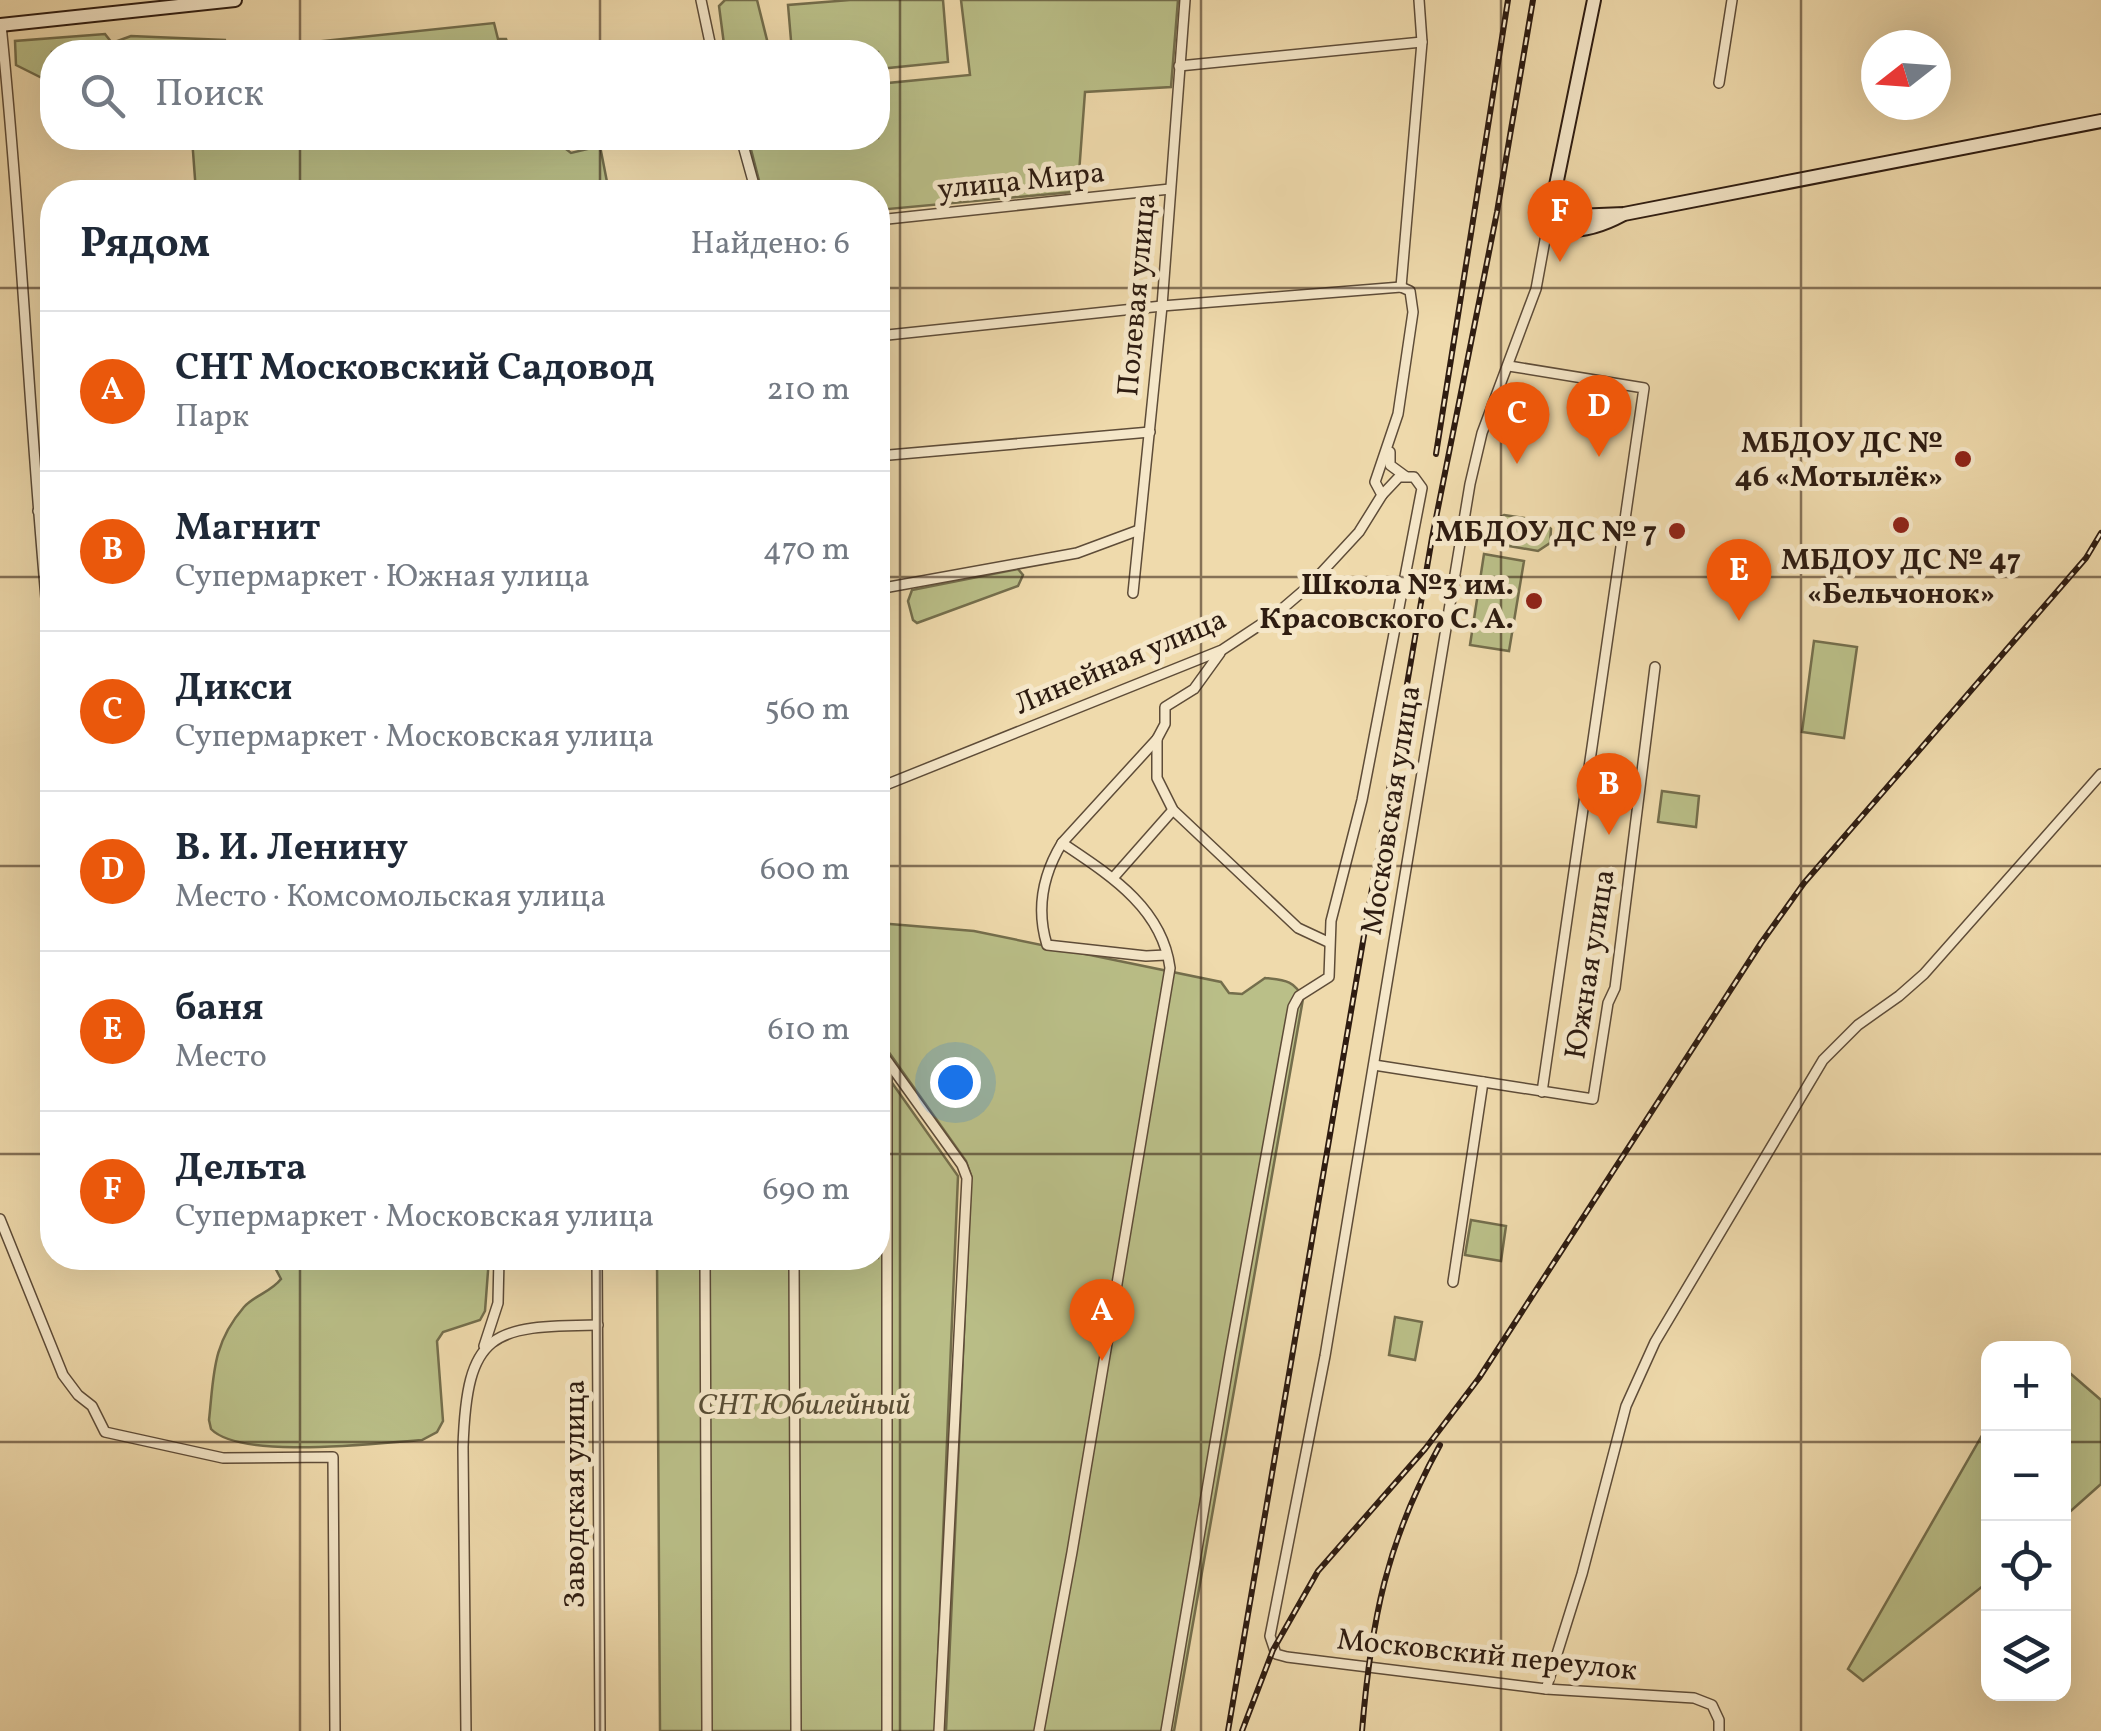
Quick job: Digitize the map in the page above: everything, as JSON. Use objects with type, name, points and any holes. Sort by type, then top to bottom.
[{"type":"street","points":[[40,537],[0,25],[235,0]]},
{"type":"street","points":[[701,0],[709,40]]},
{"type":"street","name":"Полевая улица","points":[[1134,593],[1162,306],[1185,0]]},
{"type":"street","points":[[1401,287],[1422,42],[1419,0]]},
{"type":"street","name":"Московская улица","points":[[1270,1636],[1319,1386],[1470,484],[1482,433],[1536,290],[1594,0]]},
{"type":"street","points":[[1720,84],[1732,0]]},
{"type":"street","points":[[1179,66],[1422,42]]},
{"type":"street","points":[[1550,211],[1575,216],[1624,214],[2101,121]]},
{"type":"street","points":[[744,150],[753,180]]},
{"type":"street","name":"улица Мира","points":[[890,219],[1170,189]]},
{"type":"street","points":[[1548,228],[1566,232],[1590,228],[1624,214]]},
{"type":"street","points":[[890,335],[1162,306],[1401,287],[1410,291],[1413,312],[1390,465],[1418,480],[1422,488],[1420,510],[1362,800],[1328,942],[1329,977],[1299,996],[1293,1007],[1166,1731]]},
{"type":"street","points":[[1374,1066],[1542,1092],[1644,388],[1510,366]]},
{"type":"street","points":[[890,455],[1150,432]]},
{"type":"street","points":[[1392,439],[1375,482],[1380,490],[1405,476]]},
{"type":"street","name":"Линейная улица","points":[[890,783],[1222,650],[1275,615],[1310,585],[1359,532],[1380,490]]},
{"type":"street","points":[[890,586],[1077,553],[1139,530]]},
{"type":"street","points":[[1166,955],[1046,946],[1040,908],[1052,858],[1062,843],[1157,739],[1165,724],[1165,707],[1194,688],[1222,650]]},
{"type":"street","name":"Южная улица","points":[[1542,1092],[1592,1100],[1608,1002],[1614,988],[1655,667]]},
{"type":"street","points":[[1157,739],[1157,778],[1172,810],[1298,928],[1328,942]]},
{"type":"street","points":[[1546,1689],[1582,1574],[1626,1406],[1655,1342],[1774,1136],[1822,1060],[1858,1024],[1900,996],[1924,974],[2101,774]]},
{"type":"street","points":[[1113,878],[1172,810]]},
{"type":"street","points":[[1039,1731],[1170,968],[1158,929],[1128,890],[1062,843]]},
{"type":"street","points":[[890,1066],[962,1165],[966,1178],[939,1731]]},
{"type":"street","points":[[1452,1282],[1483,1082]]},
{"type":"street","points":[[0,1219],[63,1375],[92,1406],[104,1432],[223,1458],[330,1454],[334,1457],[336,1731]]},
{"type":"street","points":[[466,1731],[464,1413],[498,1303],[499,1270]]},
{"type":"street","name":"Заводская улица","points":[[597,1270],[600,1731]]},
{"type":"street","points":[[704,1270],[707,1731]]},
{"type":"street","points":[[794,1270],[796,1731]]},
{"type":"street","points":[[887,1731],[888,1270]]},
{"type":"street","points":[[482,1353],[496,1336],[522,1328],[598,1325]]},
{"type":"street","name":"Московский переулок","points":[[1270,1636],[1276,1654],[1287,1656],[1546,1689],[1694,1698],[1712,1705],[1719,1720],[1718,1731]]},
{"type":"green space","points":[[725,0],[757,0],[767,40],[723,40],[719,6]]},
{"type":"green space","points":[[943,0],[948,62],[890,68],[890,40],[791,40],[788,5]]},
{"type":"green space","points":[[961,0],[1178,0],[1171,87],[1085,92],[1078,187],[1073,192],[890,209],[890,180],[759,180],[751,150],[890,150],[890,83],[970,75]]},
{"type":"green space","points":[[494,23],[498,39],[506,40],[333,40]]},
{"type":"green space","points":[[105,34],[110,40],[40,40],[40,77],[16,65],[15,41]]},
{"type":"green space","points":[[131,36],[226,40],[120,40]]},
{"type":"green space","points":[[193,150],[601,150],[607,180],[195,180]]},
{"type":"green space","points":[[1504,515],[1544,521],[1551,529],[1550,543],[1538,551],[1498,544],[1491,535],[1493,521]]},
{"type":"green space","points":[[1484,554],[1524,561],[1509,651],[1470,645]]},
{"type":"green space","points":[[1018,569],[1023,575],[1018,586],[917,623],[913,620],[908,601],[912,590]]},
{"type":"green space","points":[[1814,641],[1857,647],[1844,738],[1802,732]]},
{"type":"green space","points":[[1662,791],[1699,796],[1696,827],[1658,822]]},
{"type":"green space","points":[[890,924],[974,931],[1221,982],[1229,993],[1242,994],[1265,978],[1278,979],[1292,985],[1303,999],[1174,1731],[946,1731],[971,1176],[966,1161],[890,1054]]},
{"type":"green space","name":"СНТ Юбилейный","points":[[890,1080],[958,1176],[935,1731],[660,1731],[657,1270],[890,1270]]},
{"type":"green space","points":[[1471,1220],[1506,1226],[1501,1261],[1465,1255]]},
{"type":"green space","points":[[276,1270],[488,1270],[485,1311],[480,1320],[443,1332],[437,1341],[443,1421],[437,1432],[422,1440],[279,1447],[227,1438],[211,1429],[216,1360],[226,1334],[244,1307],[281,1279]]},
{"type":"green space","points":[[1395,1317],[1422,1322],[1415,1360],[1389,1355]]},
{"type":"green space","points":[[2071,1374],[2101,1400],[2101,1484],[2071,1511]]},
{"type":"green space","points":[[1981,1437],[1981,1588],[1863,1681],[1848,1669]]},
{"type":"railway","points":[[1436,454],[1508,0]]},
{"type":"railway","points":[[1228,1731],[1432,538],[1497,212],[1533,0]]},
{"type":"railway","points":[[1242,1731],[1273,1650],[1318,1571],[1425,1449],[1479,1378],[1761,943],[1804,883],[2086,558],[2101,533]]},
{"type":"railway","points":[[1362,1731],[1370,1654],[1384,1584],[1406,1515],[1440,1445]]},
{"type":"place","name":"Дельта","points":[[1560,262]]},
{"type":"place","name":"В. И. Ленину","points":[[1599,457]]},
{"type":"place","name":"МБДОУ ДC № 46 «Мотылёк»","points":[[1963,459]]},
{"type":"place","name":"Дикси","points":[[1517,464]]},
{"type":"place","name":"МБДОУ ДС № 47 «Бельчонок»","points":[[1901,525]]},
{"type":"place","name":"МБДОУ ДС № 7","points":[[1677,531]]},
{"type":"place","name":"Школа №3 им. Красовского С. А.","points":[[1534,601]]},
{"type":"place","name":"баня","points":[[1739,621]]},
{"type":"place","name":"Магнит","points":[[1609,835]]},
{"type":"place","name":"СНТ Московский Садовод","points":[[1102,1361]]}]
